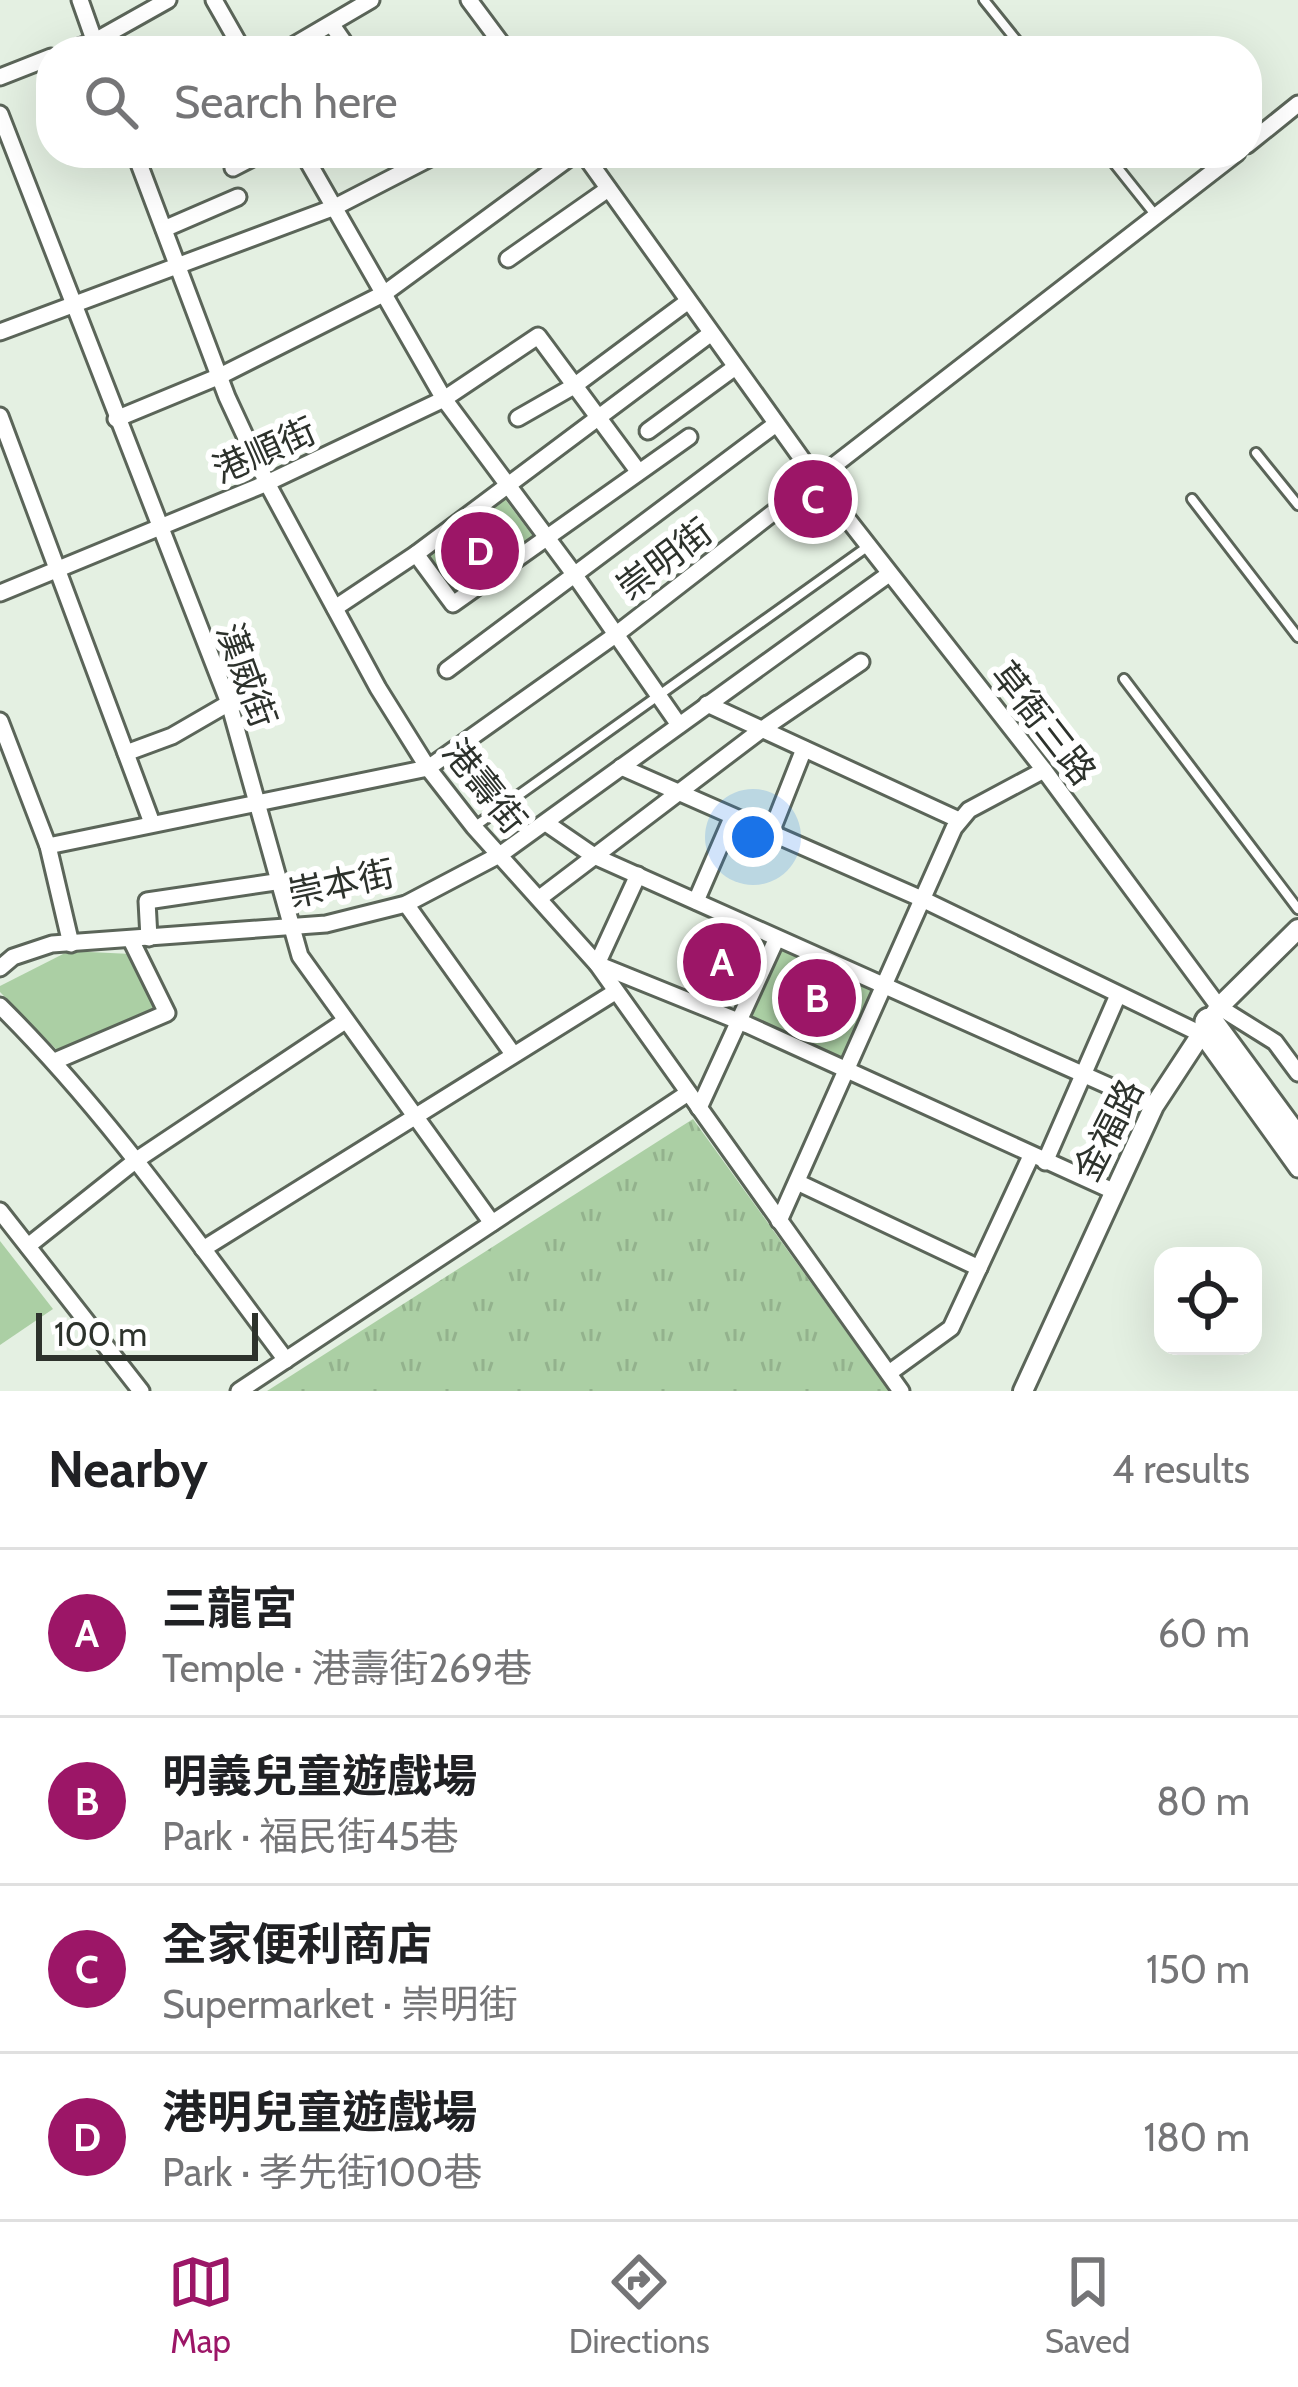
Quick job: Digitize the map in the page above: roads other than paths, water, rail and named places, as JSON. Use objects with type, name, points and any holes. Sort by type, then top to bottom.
[{"type":"highway","points":[[1209,1021],[1298,1114]]},
{"type":"highway","points":[[1209,1021],[1298,1143]]},
{"type":"street","points":[[80,0],[93,36]]},
{"type":"street","points":[[112,36],[168,0]]},
{"type":"street","points":[[214,0],[234,36]]},
{"type":"street","points":[[313,36],[371,0]]},
{"type":"street","points":[[469,0],[496,36]]},
{"type":"street","points":[[332,26],[339,36]]},
{"type":"street","points":[[0,76],[36,63]]},
{"type":"street","points":[[1262,133],[1298,104]]},
{"type":"street","name":"漢威街","points":[[0,114],[229,704],[300,956],[491,1223]]},
{"type":"street","name":"港壽街","points":[[141,168],[220,376],[267,483],[378,688],[428,767],[474,826],[597,964],[901,1391]]},
{"type":"street","points":[[313,168],[444,399],[679,725]]},
{"type":"street","points":[[0,332],[335,207],[409,168]]},
{"type":"street","points":[[116,419],[220,376],[385,293],[559,168]]},
{"type":"street","name":"草衙三路","points":[[592,168],[817,480],[1044,770],[1209,1021],[1298,1169]]},
{"type":"street","name":"崇明街","points":[[48,846],[428,767],[614,635],[1219,168]]},
{"type":"street","points":[[508,259],[608,189]]},
{"type":"street","points":[[164,229],[238,197]]},
{"type":"street","points":[[518,418],[574,386],[688,302]]},
{"type":"street","points":[[335,608],[416,554],[710,334]]},
{"type":"street","name":"港順街","points":[[0,593],[267,483],[444,399],[538,336],[574,386]]},
{"type":"street","points":[[648,431],[734,368]]},
{"type":"street","points":[[574,386],[638,471]]},
{"type":"street","points":[[0,416],[152,823]]},
{"type":"street","points":[[447,670],[776,424]]},
{"type":"street","points":[[416,554],[453,604],[688,436]]},
{"type":"street","name":"崇本街","points":[[0,968],[13,957],[52,944],[326,924],[406,904],[501,854],[889,574]]},
{"type":"street","points":[[541,896],[761,730],[861,662]]},
{"type":"street","points":[[126,753],[172,736],[229,704]]},
{"type":"street","points":[[707,704],[959,820]]},
{"type":"street","points":[[0,721],[48,846],[71,944]]},
{"type":"street","points":[[770,836],[804,749]]},
{"type":"street","points":[[621,767],[922,899],[1118,995],[1275,1042],[1298,1073]]},
{"type":"street","points":[[779,1221],[959,820],[1044,770]]},
{"type":"street","points":[[696,902],[732,818]]},
{"type":"street","points":[[546,823],[594,856],[1154,1106]]},
{"type":"street","points":[[638,875],[597,964],[739,1021],[1113,1191]]},
{"type":"street","points":[[149,938],[147,901],[282,881]]},
{"type":"street","points":[[406,904],[513,1054]]},
{"type":"street","name":"金福路","points":[[1024,1391],[1154,1106],[1209,1021],[1298,929]]},
{"type":"street","points":[[55,1061],[167,1012],[131,940]]},
{"type":"street","points":[[699,1108],[776,940]]},
{"type":"street","points":[[203,1249],[615,992]]},
{"type":"street","points":[[889,1373],[951,1328],[1085,1075],[1118,995]]},
{"type":"street","points":[[0,1006],[55,1061],[286,1360]]},
{"type":"street","points":[[28,1246],[135,1161],[345,1021]]},
{"type":"street","points":[[239,1391],[688,1093]]},
{"type":"street","points":[[797,1182],[979,1268]]},
{"type":"street","points":[[0,1210],[141,1391]]},
{"type":"lane","points":[[984,0],[1012,36]]},
{"type":"lane","points":[[1118,168],[1157,218]]},
{"type":"lane","points":[[1256,453],[1298,505]]},
{"type":"lane","points":[[1192,499],[1298,637]]},
{"type":"lane","points":[[474,826],[868,546]]},
{"type":"lane","points":[[1124,680],[1298,909]]},
{"type":"place","name":"全家便利商店","points":[[813,499]]},
{"type":"place","name":"港明兒童遊戲場","points":[[480,551]]},
{"type":"place","name":"三龍宮","points":[[722,962]]},
{"type":"place","name":"明義兒童遊戲場","points":[[817,998]]}]
